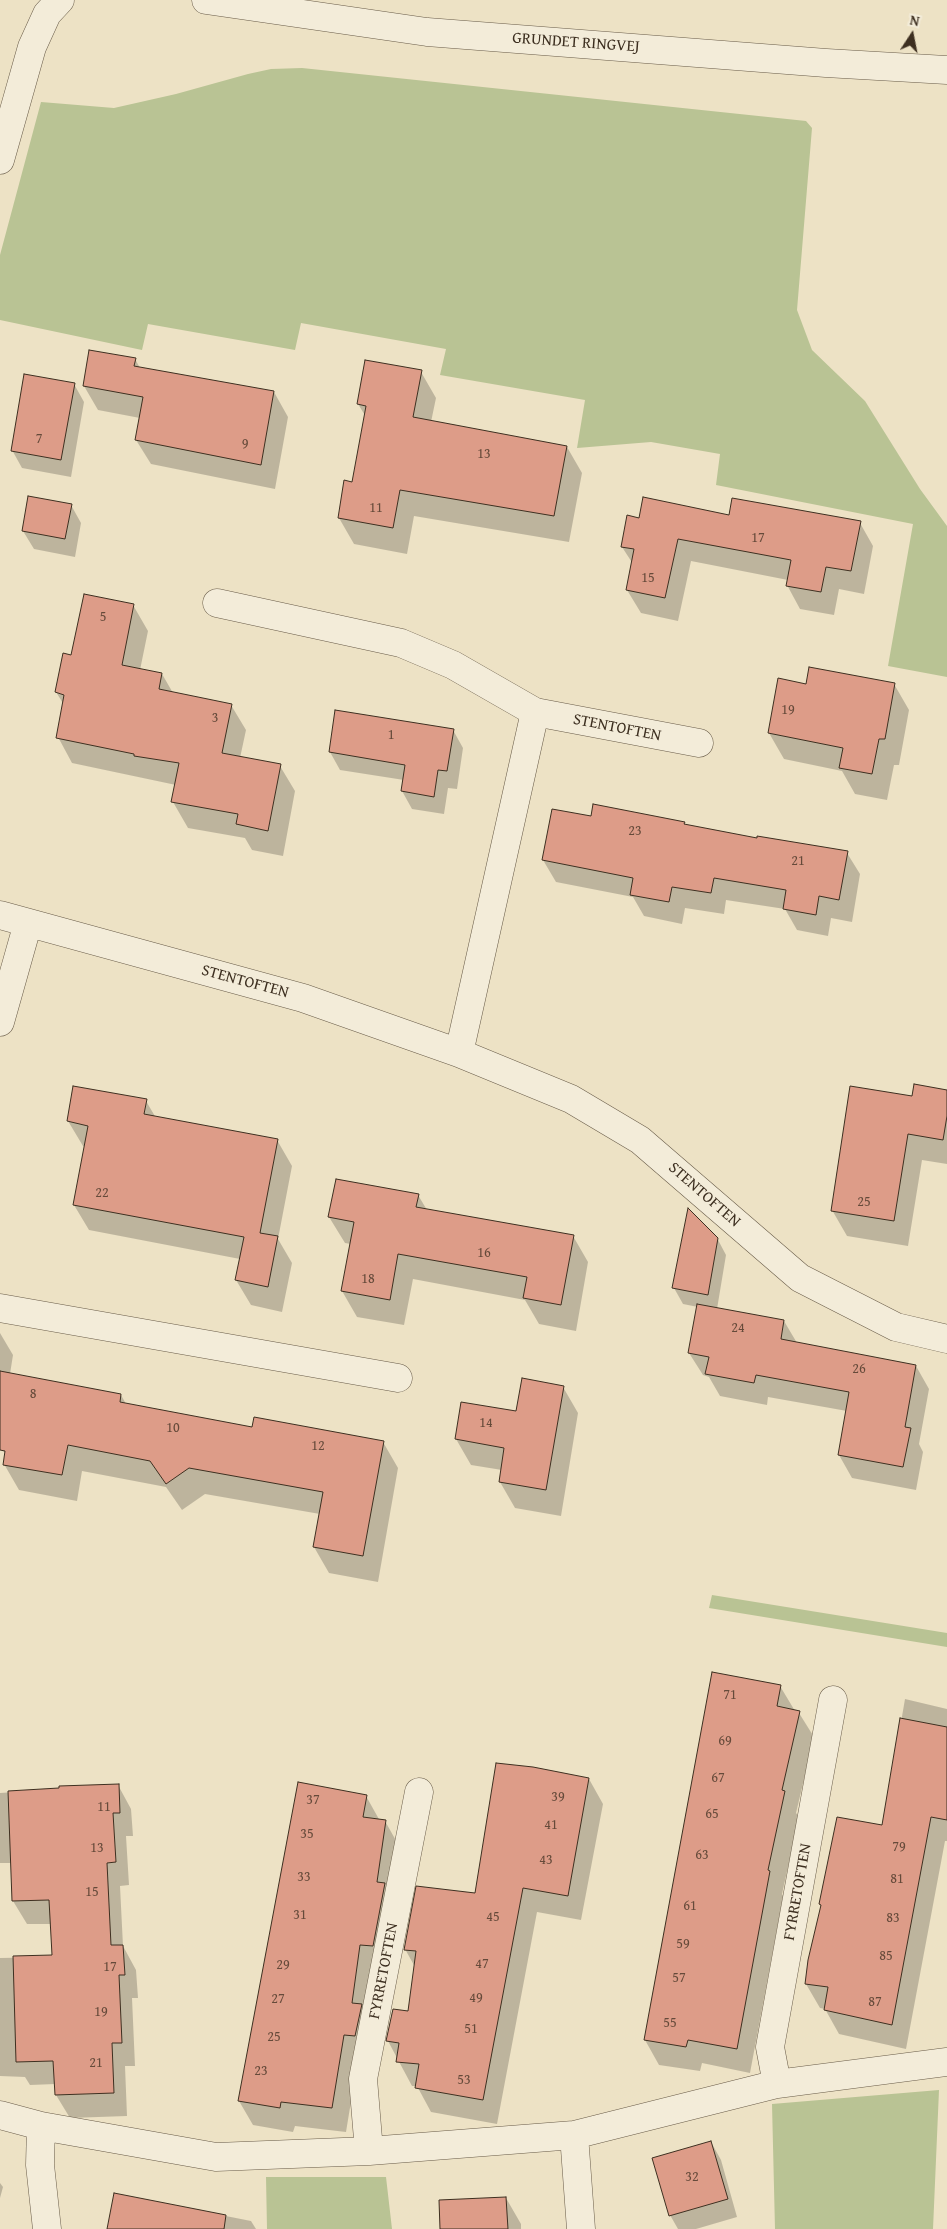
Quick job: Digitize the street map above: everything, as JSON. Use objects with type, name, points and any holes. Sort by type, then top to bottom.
[{"type":"street","points":[[0,160],[32,47],[47,14],[60,0]]},
{"type":"street","name":"GRUNDET RINGVEJ","points":[[206,0],[427,32],[826,63],[947,70]]},
{"type":"street","name":"STENTOFTEN","points":[[217,603],[401,643],[453,665],[535,712],[699,743]]},
{"type":"street","points":[[459,1053],[535,712]]},
{"type":"street","name":"STENTOFTEN","points":[[0,914],[303,998],[459,1053],[571,1099],[640,1140],[800,1278],[896,1327],[947,1339]]},
{"type":"street","points":[[0,1022],[28,923]]},
{"type":"street","points":[[0,1308],[398,1378]]},
{"type":"street","name":"FYRRETOFTEN","points":[[777,2084],[770,2047],[834,1700]]},
{"type":"street","name":"FYRRETOFTEN","points":[[369,2151],[364,2079],[419,1792]]},
{"type":"street","points":[[0,2115],[40,2126],[216,2157],[369,2151],[574,2135],[777,2084],[947,2062]]},
{"type":"street","points":[[40,2126],[40,2166],[47,2229]]},
{"type":"street","points":[[574,2135],[581,2229]]},
{"type":"green space","points":[[302,68],[806,121],[812,128],[797,310],[812,350],[865,401],[920,489],[947,526],[947,677],[888,666],[913,524],[716,485],[720,454],[651,442],[577,448],[585,400],[440,375],[446,349],[301,323],[295,350],[148,324],[142,350],[0,320],[0,255],[41,102],[114,108],[271,69]]},
{"type":"green space","points":[[712,1595],[947,1633],[947,1647],[709,1608]]},
{"type":"green space","points":[[939,2090],[933,2229],[775,2229],[772,2104]]},
{"type":"green space","points":[[266,2177],[386,2177],[392,2229],[267,2229]]},
{"type":"building","points":[[89,350],[136,358],[134,366],[274,391],[261,465],[135,440],[143,397],[83,386]]},
{"type":"building","points":[[365,360],[422,370],[413,417],[567,446],[554,516],[400,490],[393,528],[338,518],[344,480],[352,482],[366,406],[357,404]]},
{"type":"building","points":[[24,374],[75,383],[61,460],[11,451]]},
{"type":"building","points":[[28,496],[72,504],[65,539],[22,531]]},
{"type":"building","points":[[643,497],[729,515],[732,498],[861,521],[851,571],[826,567],[821,592],[786,586],[791,560],[678,539],[665,598],[626,590],[634,549],[621,547],[627,515],[639,518]]},
{"type":"building","points":[[84,594],[134,604],[122,665],[162,673],[159,689],[232,704],[222,753],[281,764],[268,831],[236,824],[238,814],[171,802],[179,763],[134,756],[134,754],[56,738],[64,695],[55,692],[63,653],[71,655]]},
{"type":"building","points":[[809,667],[895,683],[885,739],[879,739],[872,774],[839,768],[843,748],[768,733],[778,678],[806,684]]},
{"type":"building","points":[[335,710],[454,729],[447,771],[438,770],[434,797],[401,791],[405,765],[329,752]]},
{"type":"building","points":[[593,804],[757,838],[757,836],[848,851],[839,900],[819,896],[816,915],[783,909],[786,890],[714,878],[711,893],[672,887],[669,902],[630,895],[633,878],[542,860],[552,809],[591,816]]},
{"type":"building","points":[[914,1084],[947,1090],[947,1116],[943,1140],[908,1134],[894,1221],[831,1211],[850,1086],[912,1096]]},
{"type":"building","points":[[73,1086],[147,1099],[144,1114],[278,1139],[260,1233],[278,1236],[268,1287],[235,1280],[244,1237],[73,1205],[88,1126],[67,1121]]},
{"type":"building","points":[[336,1179],[419,1194],[416,1207],[574,1235],[561,1305],[523,1298],[527,1277],[398,1254],[390,1300],[341,1291],[354,1222],[328,1217]]},
{"type":"building","points":[[688,1208],[718,1238],[708,1295],[672,1288]]},
{"type":"building","points":[[697,1304],[784,1320],[781,1339],[916,1365],[905,1427],[911,1428],[903,1467],[838,1455],[849,1392],[756,1375],[754,1383],[705,1374],[709,1357],[688,1353]]},
{"type":"building","points":[[0,1371],[121,1394],[120,1402],[252,1427],[254,1417],[384,1441],[363,1556],[313,1547],[323,1492],[189,1468],[166,1484],[150,1461],[68,1445],[62,1475],[3,1465],[5,1451],[0,1450]]},
{"type":"building","points":[[522,1378],[564,1386],[546,1490],[499,1482],[504,1448],[455,1439],[461,1402],[516,1411]]},
{"type":"building","points":[[712,1672],[781,1685],[777,1706],[800,1711],[782,1790],[785,1791],[768,1870],[770,1871],[737,2049],[688,2040],[686,2047],[644,2040]]},
{"type":"building","points":[[900,1718],[947,1727],[947,1820],[931,1817],[892,2025],[824,2010],[828,1987],[805,1984],[808,1960],[821,1905],[819,1904],[837,1817],[882,1825]]},
{"type":"building","points":[[496,1763],[533,1767],[589,1778],[568,1896],[523,1888],[483,2100],[415,2088],[419,2064],[396,2062],[399,2043],[386,2041],[393,2009],[408,2011],[416,1951],[404,1950],[416,1886],[475,1893]]},
{"type":"building","points":[[298,1782],[367,1795],[363,1817],[386,1820],[377,1882],[385,1883],[373,1946],[360,1945],[352,2003],[362,2004],[355,2036],[344,2035],[332,2108],[281,2102],[280,2108],[238,2101]]},
{"type":"building","points":[[119,1784],[120,1813],[113,1813],[116,1862],[107,1863],[111,1945],[123,1945],[125,1975],[119,1975],[122,2043],[112,2043],[114,2093],[55,2095],[53,2061],[16,2062],[13,1956],[52,1955],[49,1900],[12,1901],[8,1791],[59,1788],[59,1786]]},
{"type":"building","points":[[711,2141],[728,2199],[669,2216],[652,2158]]},
{"type":"building","points":[[114,2193],[226,2215],[224,2229],[107,2229]]},
{"type":"building","points":[[506,2197],[508,2229],[440,2229],[439,2200]]}]
